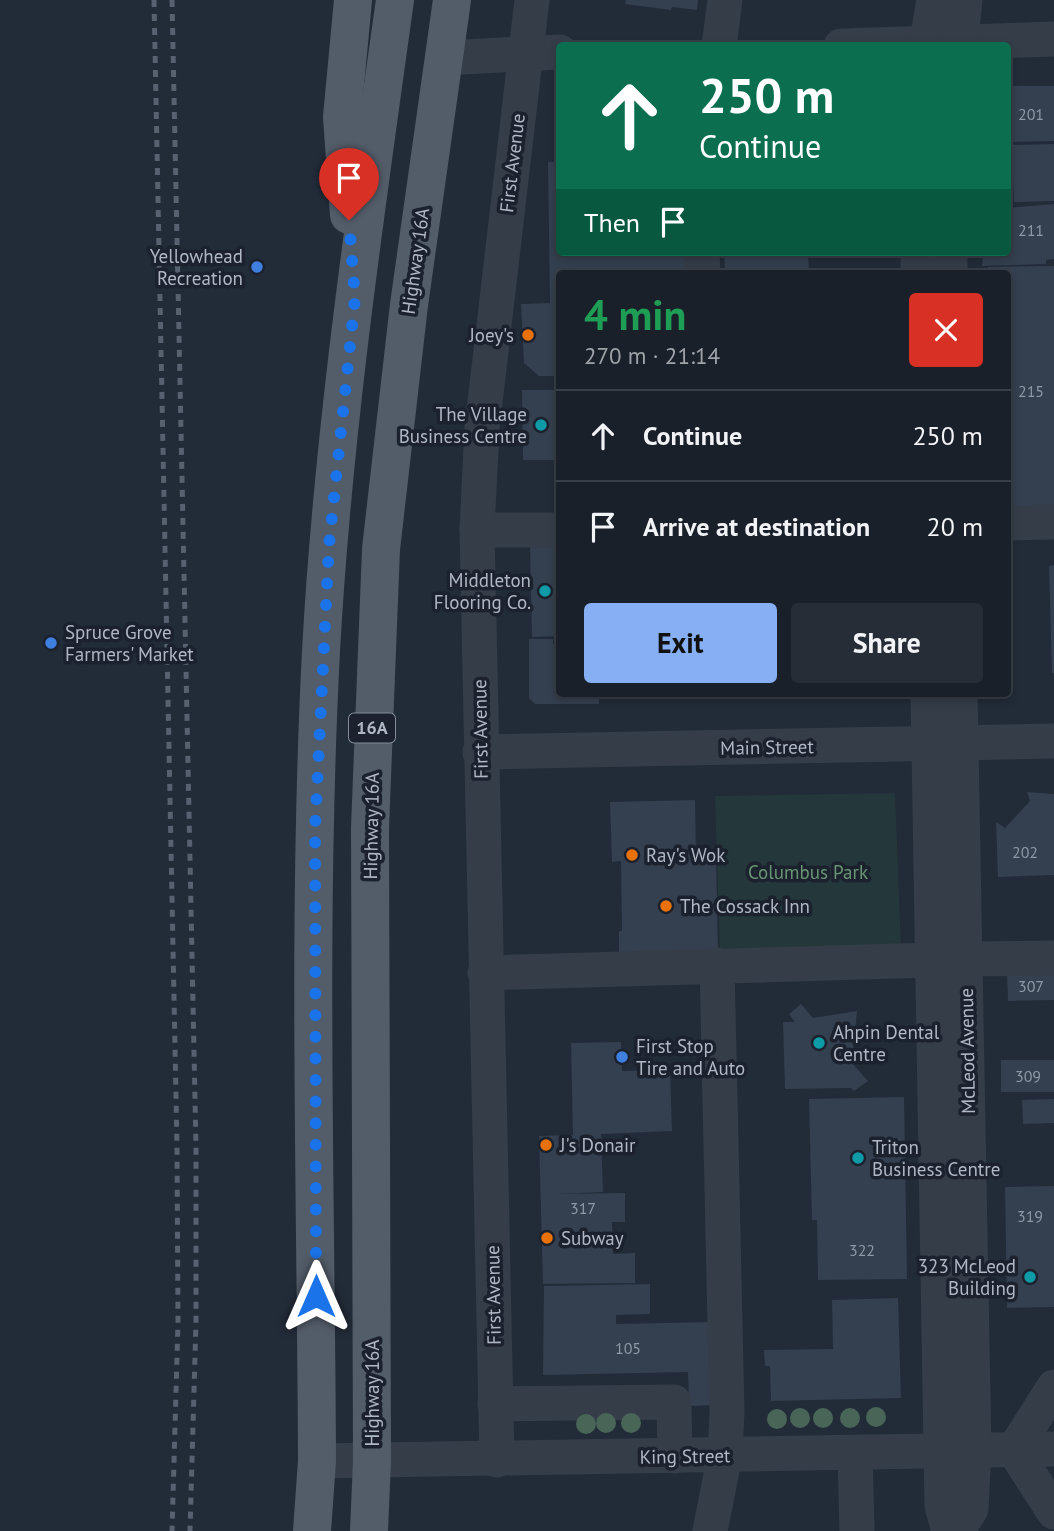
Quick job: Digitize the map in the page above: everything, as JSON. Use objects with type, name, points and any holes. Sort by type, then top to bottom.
[{"type":"main road","points":[[353,0],[342,117],[355,298]]},
{"type":"main road","points":[[312,1531],[317,1461],[317,752],[329,545],[355,298],[395,0]]},
{"type":"main road","name":"Highway 16A","points":[[369,1531],[372,1461],[370,828],[381,549],[405,332],[452,0]]},
{"type":"street","name":"First Avenue","points":[[497,1460],[477,530],[482,428],[532,0]]},
{"type":"street","points":[[720,42],[725,0]]},
{"type":"street","points":[[934,0],[944,42]]},
{"type":"street","points":[[945,42],[965,0]]},
{"type":"street","points":[[988,42],[1054,39]]},
{"type":"street","points":[[444,58],[556,52]]},
{"type":"street","points":[[1011,523],[1054,522]]},
{"type":"street","points":[[477,530],[556,530]]},
{"type":"street","name":"McLeod Avenue","points":[[929,697],[945,744],[966,959],[958,1451],[942,1506],[949,1531]]},
{"type":"street","name":"McLeod Avenue","points":[[957,1531],[971,1509],[958,1451],[932,960],[945,744],[959,697]]},
{"type":"street","name":"Main Street","points":[[480,752],[1054,741]]},
{"type":"street","points":[[966,959],[1054,958]]},
{"type":"street","points":[[485,973],[932,960]]},
{"type":"street","points":[[710,1531],[725,1455],[727,1412],[717,965]]},
{"type":"street","points":[[1054,1387],[1014,1450],[1054,1512]]},
{"type":"street","points":[[495,1404],[674,1402],[675,1456]]},
{"type":"street","name":"King Street","points":[[317,1461],[1054,1449]]},
{"type":"street","points":[[855,1453],[857,1531]]},
{"type":"green space","name":"Columbus Park","points":[[895,793],[901,949],[720,953],[715,796]]},
{"type":"building","points":[[626,0],[698,0],[697,10],[672,7],[671,10],[625,4]]},
{"type":"building","points":[[1011,86],[1054,86],[1054,141],[1011,142]]},
{"type":"building","points":[[1054,144],[1054,201],[1014,202],[1012,145]]},
{"type":"building","points":[[548,162],[556,162],[556,256],[689,256],[689,270],[556,270],[556,376],[539,376],[524,363],[521,304],[550,303]]},
{"type":"building","points":[[1054,204],[1054,259],[1046,260],[1046,264],[982,266],[983,256],[1011,256],[1011,208]]},
{"type":"building","points":[[724,256],[808,256],[809,270],[725,270]]},
{"type":"building","points":[[1054,266],[1054,509],[1011,510],[1011,270],[988,270],[988,267]]},
{"type":"building","name":"The Village Business Centre","points":[[522,390],[556,390],[556,460],[523,460]]},
{"type":"building","name":"Middleton Flooring Co.","points":[[556,545],[556,636],[532,637],[530,546]]},
{"type":"building","points":[[1054,565],[1054,673],[1052,673],[1049,566]]},
{"type":"building","points":[[529,639],[553,639],[553,644],[556,644],[556,697],[599,697],[599,704],[535,704],[529,698]]},
{"type":"building","points":[[1027,792],[1054,794],[1054,875],[998,877],[996,822],[1005,828],[1030,801]]},
{"type":"building","points":[[695,800],[696,853],[716,852],[718,954],[619,957],[619,931],[622,931],[621,861],[612,862],[610,802]]},
{"type":"building","points":[[1054,970],[1054,1000],[1008,1001],[1007,971]]},
{"type":"building","name":"Ahpin Dental Centre","points":[[801,1004],[813,1018],[857,1011],[852,1063],[868,1081],[854,1091],[851,1088],[785,1089],[783,1022],[795,1022],[789,1014]]},
{"type":"building","points":[[621,1042],[622,1071],[670,1070],[672,1131],[601,1134],[603,1192],[558,1194],[625,1193],[625,1222],[612,1222],[613,1254],[635,1253],[635,1283],[543,1284],[539,1136],[573,1135],[571,1043]]},
{"type":"building","points":[[1001,1060],[1054,1060],[1054,1092],[1001,1092]]},
{"type":"building","name":"Triton Business Centre","points":[[904,1097],[907,1279],[818,1280],[817,1220],[812,1220],[809,1099]]},
{"type":"building","points":[[1054,1099],[1054,1123],[1023,1124],[1022,1100]]},
{"type":"building","points":[[1054,1186],[1054,1307],[1007,1308],[1005,1187]]},
{"type":"building","points":[[650,1284],[650,1314],[616,1315],[616,1324],[713,1322],[714,1405],[689,1406],[688,1372],[543,1375],[544,1286]]},
{"type":"building","points":[[898,1298],[901,1398],[771,1401],[770,1366],[765,1366],[764,1350],[833,1349],[832,1300]]},
{"type":"railway","points":[[154,0],[177,1147],[178,1322],[172,1531]]},
{"type":"railway","points":[[172,0],[196,1147],[196,1321],[190,1531]]},
{"type":"place","name":"Yellowhead Recreation","points":[[257,267]]},
{"type":"place","name":"Joey's","points":[[528,335]]},
{"type":"place","name":"The Village Business Centre","points":[[541,425]]},
{"type":"place","name":"Middleton Flooring Co.","points":[[545,591]]},
{"type":"place","name":"Spruce Grove Farmers' Market","points":[[51,643]]},
{"type":"place","name":"Ray's Wok","points":[[632,855]]},
{"type":"place","name":"The Cossack Inn","points":[[666,906]]},
{"type":"place","name":"Ahpin Dental Centre","points":[[819,1043]]},
{"type":"place","name":"First Stop Tire and Auto","points":[[622,1057]]},
{"type":"place","name":"J's Donair","points":[[546,1145]]},
{"type":"place","name":"Triton Business Centre","points":[[858,1158]]},
{"type":"place","name":"Subway","points":[[547,1238]]},
{"type":"place","name":"323 McLeod Building","points":[[1030,1277]]},
{"type":"route","points":[[316,1296],[315,829],[321,651],[340,422],[355,298],[349,220]]}]
